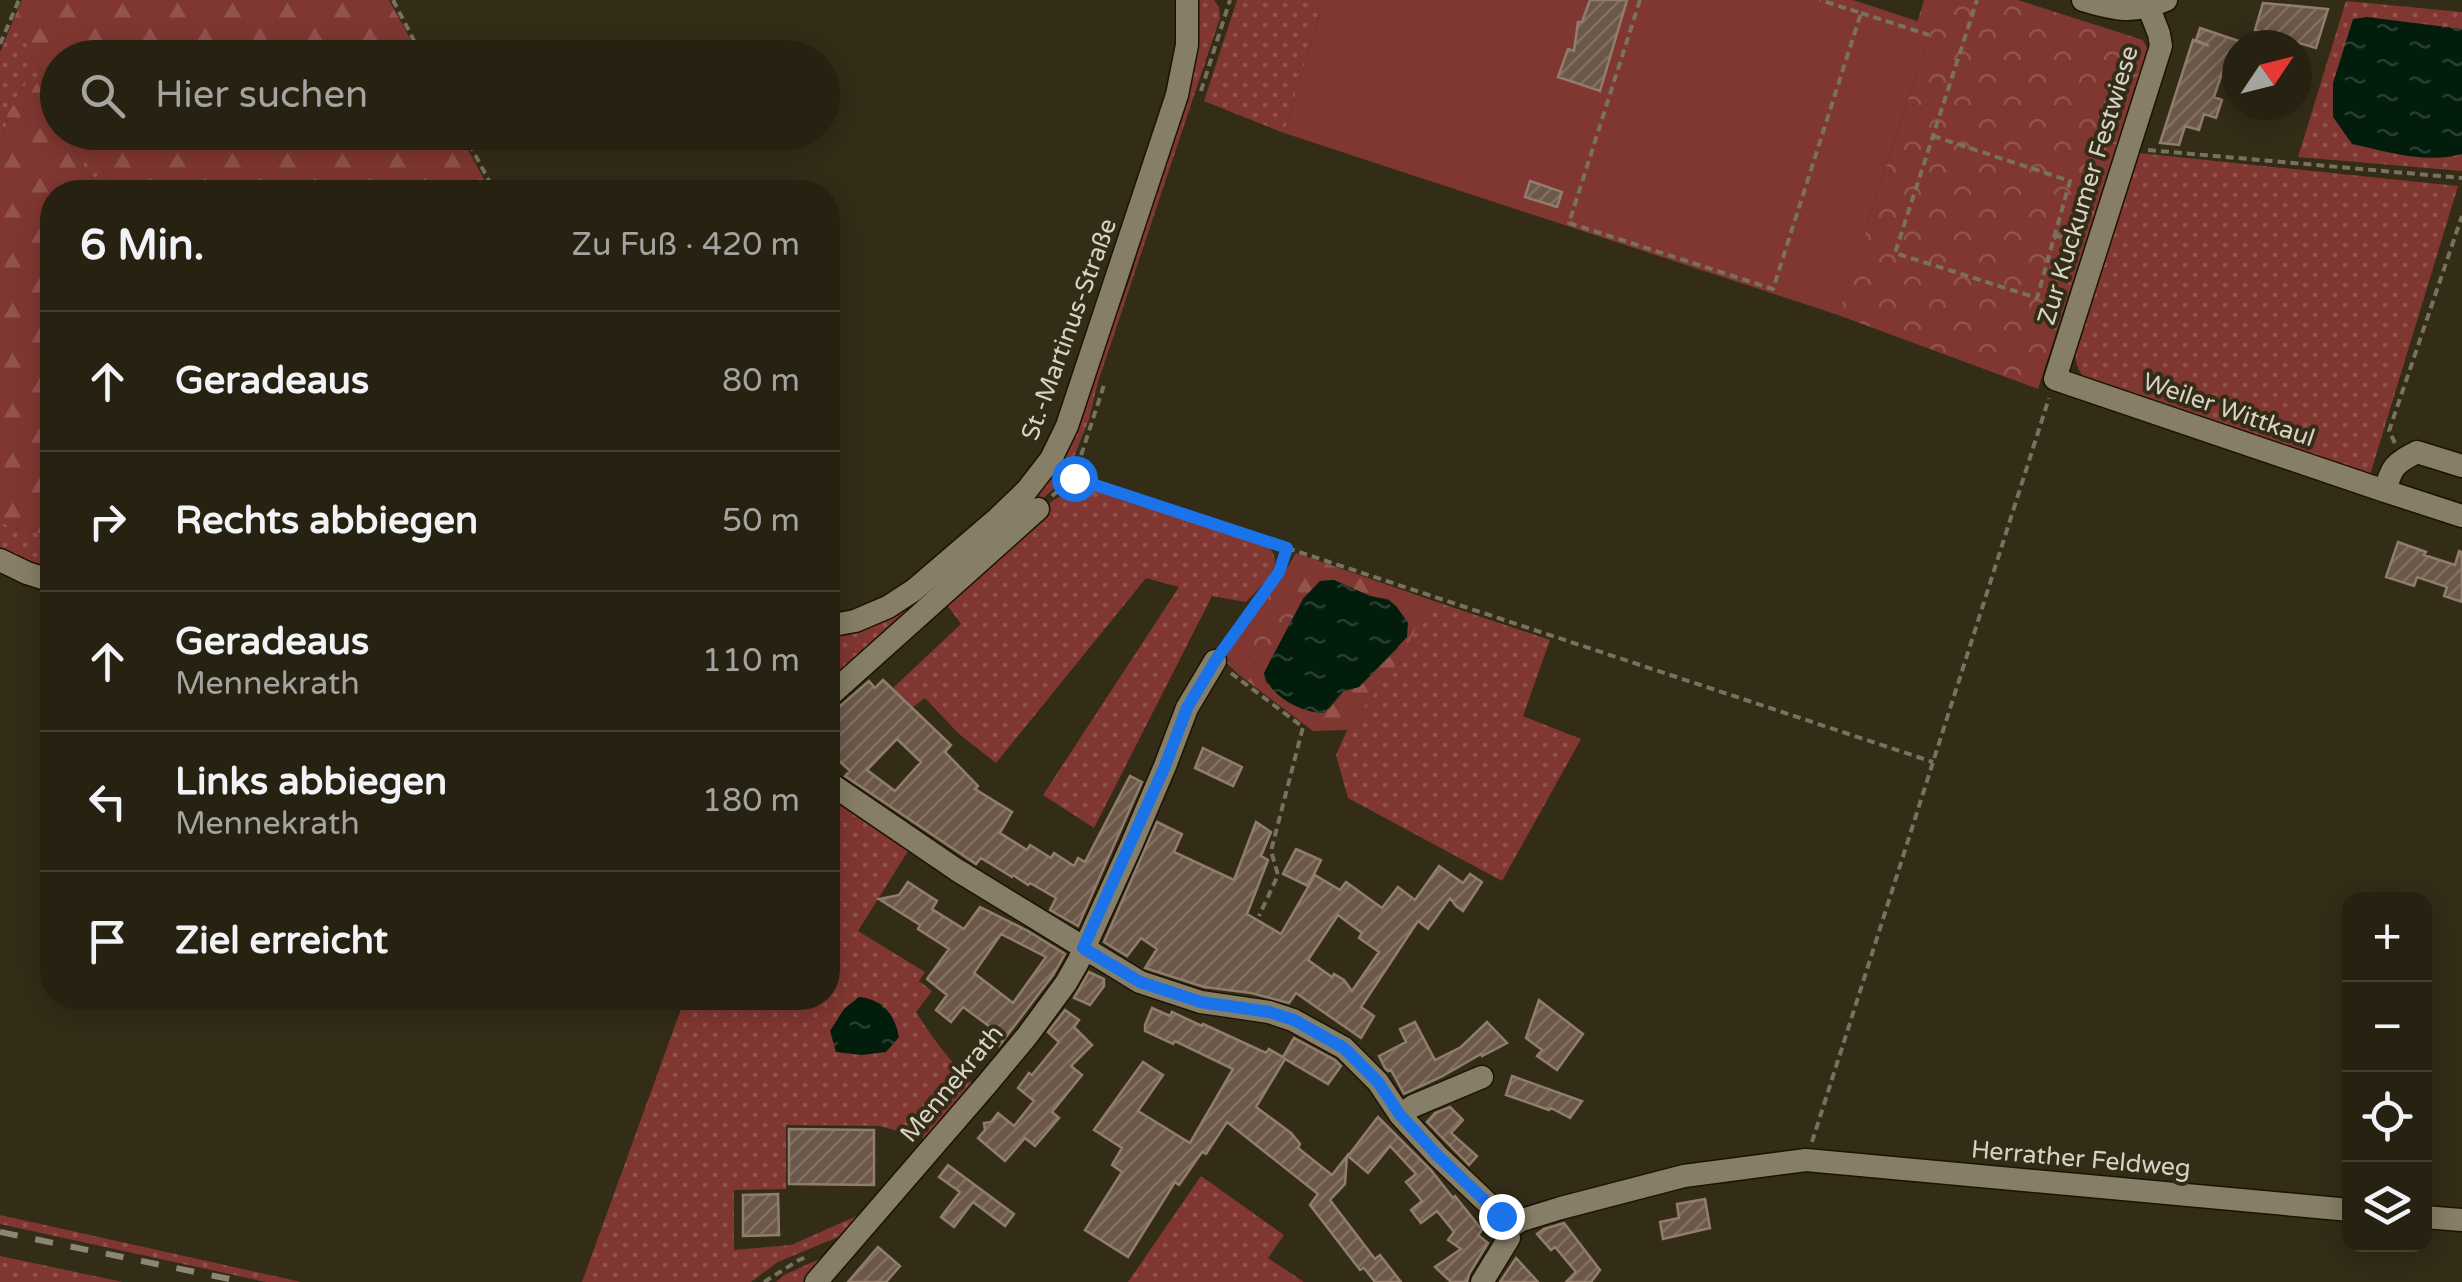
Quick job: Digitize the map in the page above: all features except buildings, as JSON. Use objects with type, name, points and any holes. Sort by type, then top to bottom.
[{"type":"street","name":"St.-Martinus-Straße","points":[[840,624],[888,607],[914,590],[998,518],[1052,459],[1068,426],[1177,95],[1187,45],[1186,0]]},
{"type":"street","points":[[2083,0],[2131,11],[2157,4]]},
{"type":"street","name":"Zur Kuckumer Festwiese","points":[[2055,380],[2161,46],[2157,4]]},
{"type":"street","name":"Weiler Wittkaul","points":[[2055,380],[2462,516]]},
{"type":"street","points":[[2384,491],[2397,462],[2417,452],[2462,466]]},
{"type":"street","points":[[840,685],[1038,509]]},
{"type":"street","points":[[0,560],[40,578]]},
{"type":"street","name":"Mennekrath","points":[[816,1282],[1027,1036],[1066,983],[1158,782],[1187,708],[1215,661]]},
{"type":"street","points":[[840,790],[924,848],[1140,982],[1201,1002],[1269,1012],[1322,1034],[1344,1048],[1378,1082],[1400,1115],[1438,1156],[1501,1216],[1508,1238],[1482,1282]]},
{"type":"street","points":[[1400,1115],[1482,1077]]},
{"type":"street","points":[[1506,1228],[1522,1220],[1684,1176],[1806,1160]]},
{"type":"street","name":"Herrather Feldweg","points":[[1806,1160],[2342,1209]]},
{"type":"street","points":[[2432,1218],[2462,1220]]},
{"type":"path","points":[[0,44],[18,0]]},
{"type":"path","points":[[392,0],[413,40]]},
{"type":"path","points":[[1640,0],[1568,223],[1773,289],[1861,13]]},
{"type":"path","points":[[1820,0],[1929,35]]},
{"type":"path","points":[[1932,136],[2070,181],[2037,298],[1895,253],[1932,136],[1977,0]]},
{"type":"path","points":[[2128,148],[2462,178]]},
{"type":"path","points":[[473,150],[489,180]]},
{"type":"path","points":[[2403,459],[2390,431],[2462,216]]},
{"type":"path","points":[[1806,1160],[2055,380]]},
{"type":"path","points":[[1074,478],[1933,762]]},
{"type":"path","points":[[1259,916],[1278,875],[1271,851],[1302,727],[1215,661],[1279,572],[1287,548]]},
{"type":"path","points":[[764,1282],[814,1255]]},
{"type":"green space","points":[[22,0],[389,0],[411,40],[40,40],[40,67],[13,21]]},
{"type":"green space","points":[[1193,0],[1214,0],[1220,18],[1089,419],[1066,477],[840,680],[840,635],[881,620],[1075,428],[1130,279],[1189,79]]},
{"type":"green space","points":[[1237,0],[1324,0],[1284,133],[1204,101]]},
{"type":"green space","points":[[1324,0],[1853,0],[1917,21],[1917,26],[1930,31],[1838,315],[1284,133]]},
{"type":"green space","points":[[1924,0],[2018,0],[2143,40],[2148,50],[2038,389],[1838,315],[1930,31],[1916,26]]},
{"type":"green space","points":[[2346,1],[2462,12],[2462,171],[2298,157]]},
{"type":"green space","points":[[13,21],[40,67],[40,89],[35,80],[29,79],[7,115],[0,141],[0,52]]},
{"type":"green space","points":[[29,79],[35,79],[40,88],[40,150],[75,150],[92,180],[40,180],[40,533],[0,522],[0,141],[7,115]]},
{"type":"green space","points":[[75,150],[89,150],[108,180],[92,180]]},
{"type":"green space","points":[[89,150],[468,150],[484,180],[108,180]]},
{"type":"green space","points":[[2139,153],[2458,186],[2370,475],[2085,379],[2075,350]]},
{"type":"green space","points":[[1086,487],[1262,542],[1274,557],[1271,573],[1246,602],[1212,596],[1094,828],[1043,795],[1179,587],[1146,578],[996,763],[959,734],[925,698],[913,707],[893,688],[961,624],[947,605],[1052,501]]},
{"type":"green space","points":[[0,522],[40,533],[40,568],[0,551]]},
{"type":"green space","points":[[1296,553],[1431,600],[1398,662],[1347,730],[1313,731],[1224,660],[1235,641],[1264,673],[1266,683],[1329,709],[1344,691],[1359,687],[1398,648],[1408,623],[1396,606],[1388,599],[1370,596],[1334,580],[1320,581],[1303,599],[1284,573]]},
{"type":"green space","points":[[1284,573],[1303,599],[1264,673],[1235,641]]},
{"type":"green space","points":[[1431,600],[1550,640],[1523,716],[1581,739],[1502,881],[1348,798],[1336,755],[1347,730]]},
{"type":"green space","points":[[840,805],[908,851],[858,931],[925,972],[919,981],[932,991],[916,1012],[976,1087],[929,1140],[880,1126],[786,1125],[786,1189],[734,1190],[734,1250],[791,1245],[859,1215],[862,1219],[850,1232],[778,1262],[751,1282],[582,1282],[681,1010],[840,1010]]},
{"type":"green space","points":[[1201,1176],[1284,1235],[1268,1258],[1304,1282],[1128,1282]]},
{"type":"green space","points":[[0,1215],[301,1282],[266,1282],[0,1224]]},
{"type":"green space","points":[[0,1256],[123,1282],[0,1282]]},
{"type":"green space","points":[[826,1256],[804,1282],[776,1282],[784,1275]]},
{"type":"water","points":[[2367,17],[2462,29],[2462,154],[2421,157],[2352,144],[2333,117],[2333,83],[2353,19]]},
{"type":"water","points":[[1334,580],[1396,606],[1408,623],[1407,637],[1359,687],[1343,691],[1324,713],[1279,696],[1264,673],[1303,599],[1320,581]]},
{"type":"water","points":[[859,997],[881,1005],[894,1022],[899,1037],[886,1052],[836,1052],[830,1031],[844,1009]]},
{"type":"railway","points":[[0,1232],[244,1282]]},
{"type":"route","points":[[1074,478],[1287,548],[1279,572],[1215,661],[1187,708],[1130,848],[1083,948],[1140,982],[1201,1002],[1269,1012],[1294,1020],[1344,1048],[1378,1082],[1400,1115],[1438,1156],[1501,1216]]}]
